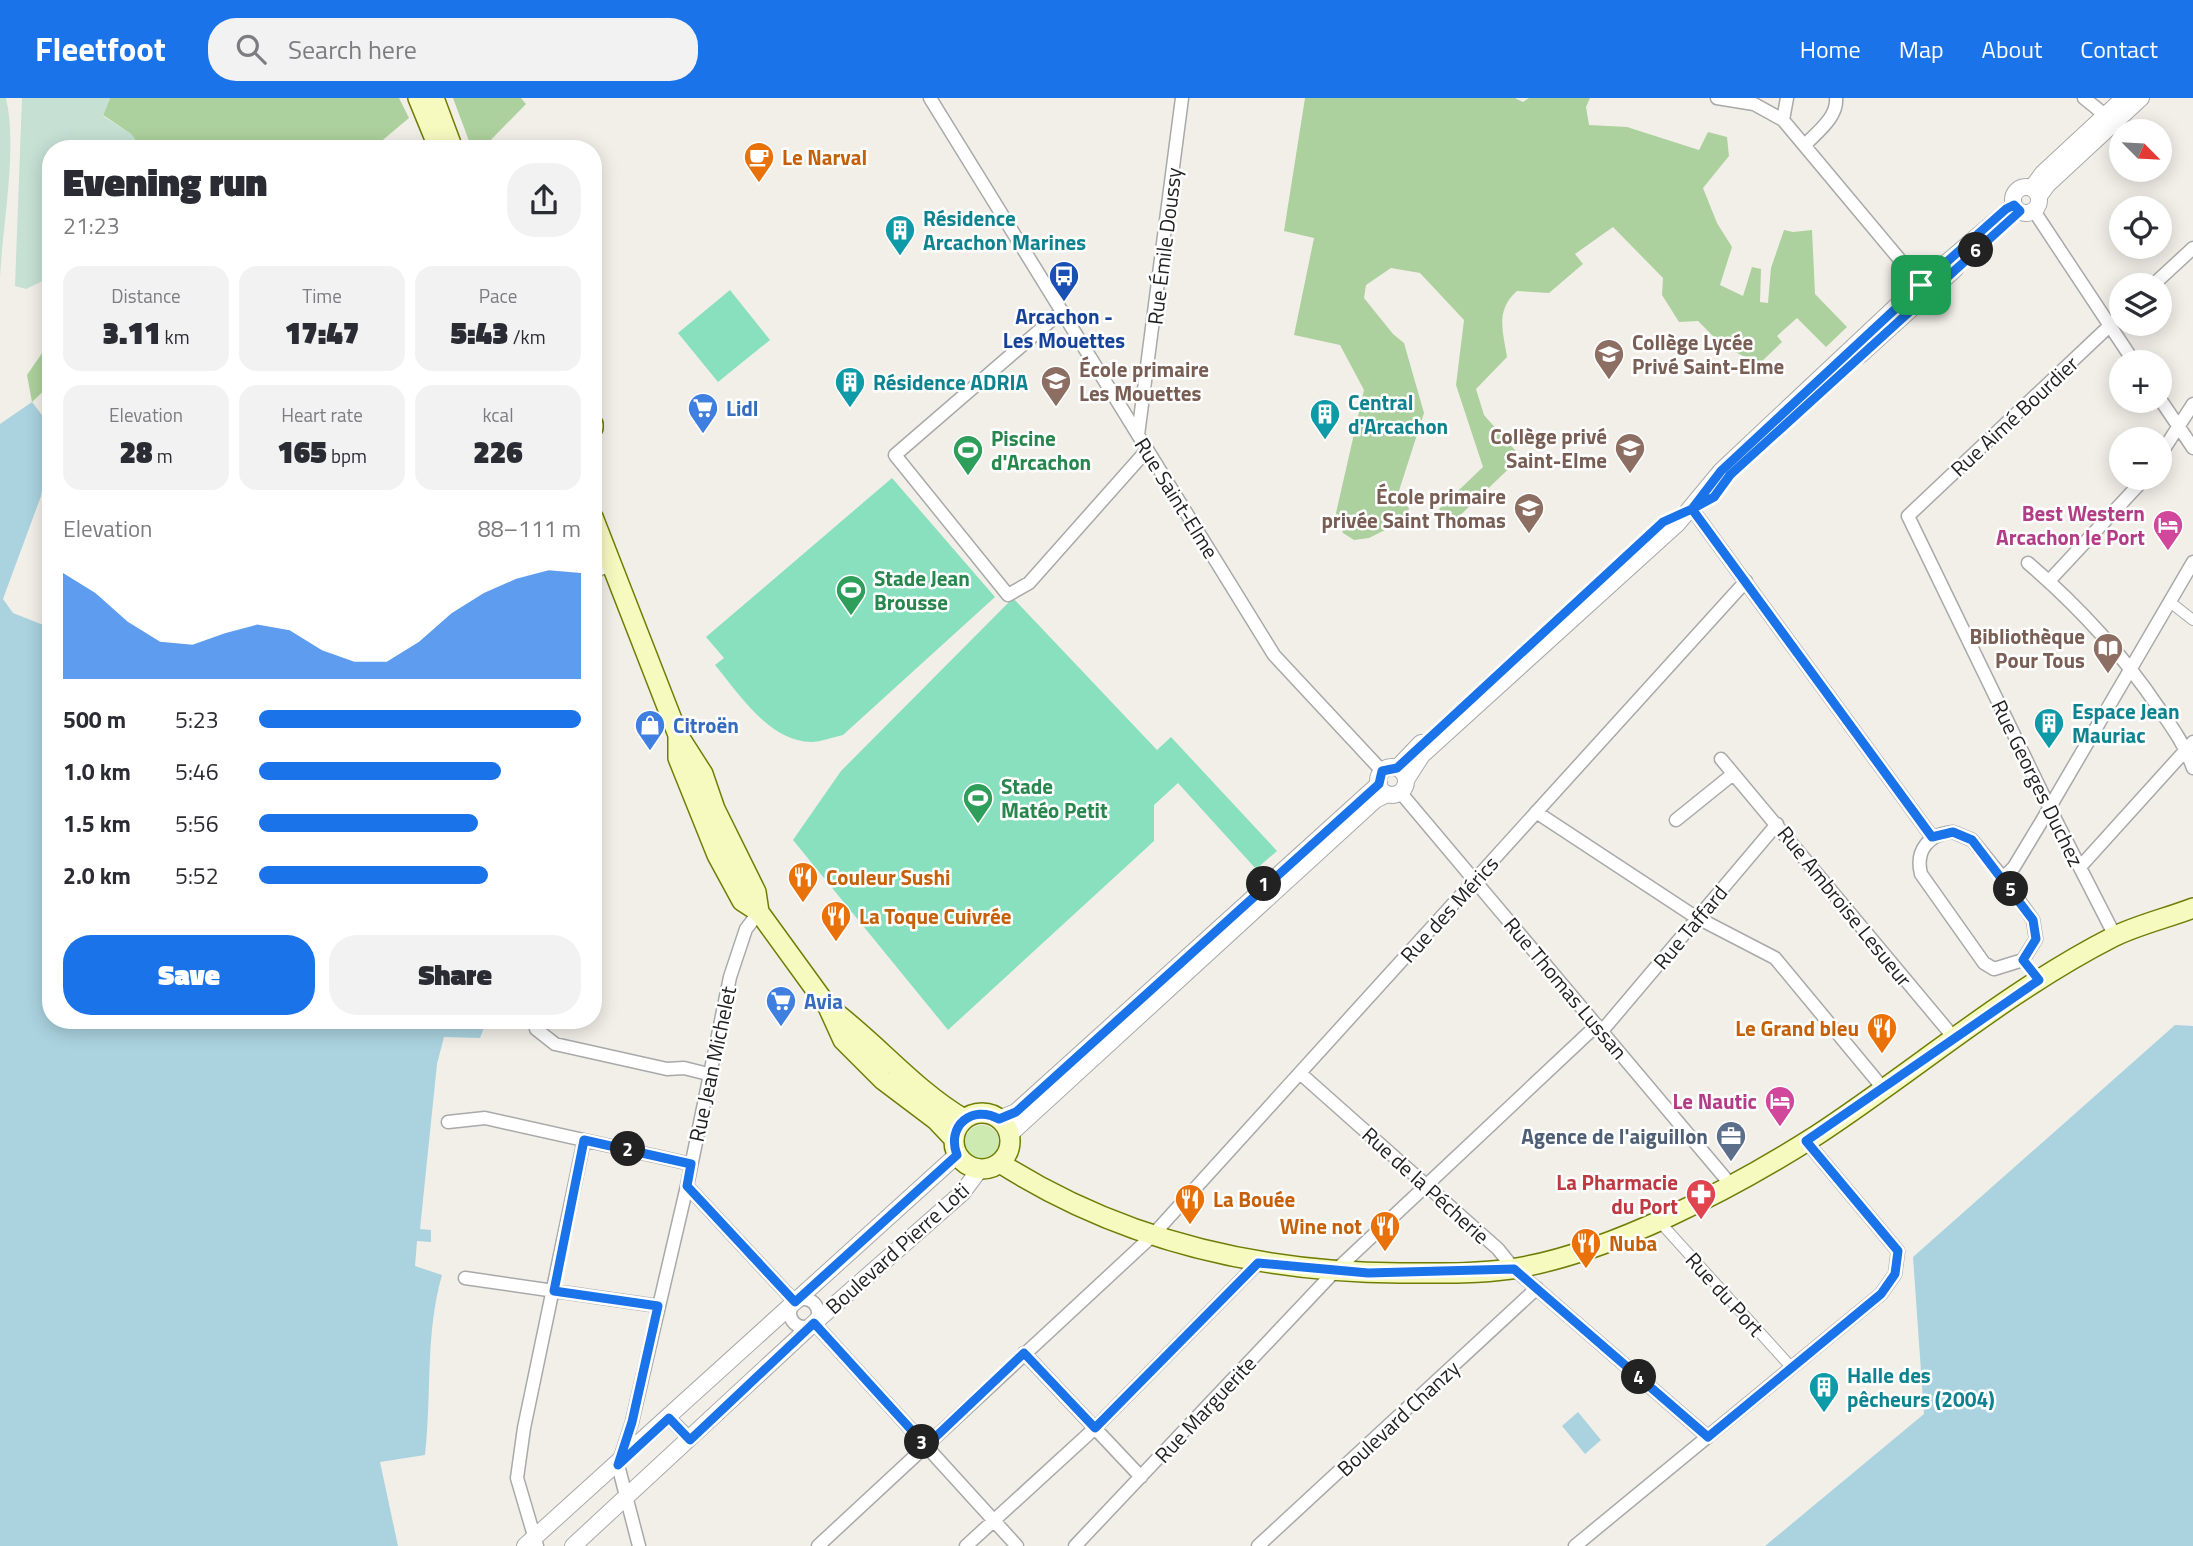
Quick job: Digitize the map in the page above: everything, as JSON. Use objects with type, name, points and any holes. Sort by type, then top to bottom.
[{"type":"main road","points":[[418,98],[435,140]]},
{"type":"main road","points":[[434,98],[450,140]]},
{"type":"main road","points":[[602,568],[678,735],[703,774],[715,810],[756,892],[759,912],[828,1007],[843,1040],[883,1080],[936,1120],[971,1167],[981,1169],[1000,1163],[1009,1150],[1004,1127],[984,1113],[964,1119],[944,1107],[895,1066],[856,1027],[828,1007]]},
{"type":"main road","points":[[1000,1163],[1060,1199],[1151,1237],[1258,1263],[1335,1271],[1434,1273],[1514,1269],[1588,1248],[1699,1203],[1806,1141],[2039,980],[2115,936],[2193,908]]},
{"type":"main road","points":[[956,1147],[964,1119]]},
{"type":"street","name":"Rue Saint-Elme","points":[[930,98],[1274,655],[1392,782]]},
{"type":"street","name":"Rue Émile Doussy","points":[[1138,435],[1182,98]]},
{"type":"street","points":[[1717,98],[1754,104],[1783,120],[1921,285]]},
{"type":"street","points":[[1783,120],[1787,98]]},
{"type":"street","points":[[1805,145],[1832,115],[1837,106],[1836,98]]},
{"type":"street","points":[[2084,98],[2105,115]]},
{"type":"street","points":[[1692,509],[1721,471],[1921,285],[2028,202],[2043,173],[2124,98]]},
{"type":"street","points":[[1004,1127],[1374,800],[1663,522],[1714,497],[1730,475],[2141,98]]},
{"type":"street","points":[[2028,202],[2109,326]]},
{"type":"street","points":[[2166,273],[2193,248]]},
{"type":"street","points":[[1062,311],[895,455],[1008,596],[1028,583],[1147,450]]},
{"type":"street","name":"Rue Aimé Bourdier","points":[[1908,516],[2109,326]]},
{"type":"street","points":[[2172,436],[2193,404]]},
{"type":"street","points":[[2169,413],[2193,449]]},
{"type":"street","points":[[2049,581],[2134,490]]},
{"type":"street","points":[[1692,509],[1932,837]]},
{"type":"street","name":"Rue Georges Duchez","points":[[1908,516],[2049,807],[2115,936]]},
{"type":"street","points":[[2003,878],[2014,867],[2193,562]]},
{"type":"street","points":[[2028,563],[2076,604],[2132,669],[2190,746],[2193,768]]},
{"type":"street","name":"Rue des Mérics","points":[[818,1546],[1151,1237],[1746,581]]},
{"type":"street","points":[[2170,602],[2193,620]]},
{"type":"street","points":[[2080,867],[2190,746]]},
{"type":"street","name":"Rue Ambroise Lesueur","points":[[1721,759],[1955,1039]]},
{"type":"street","points":[[1676,820],[1733,774]]},
{"type":"street","name":"Rue Thomas Lussan","points":[[1392,782],[1731,1185]]},
{"type":"street","points":[[1536,812],[1698,918],[1775,958],[1882,1087]]},
{"type":"street","name":"Rue Taffard","points":[[1426,1185],[1599,1028],[1698,918],[1777,824]]},
{"type":"street","points":[[1953,832],[1963,834],[1972,840],[2003,878],[2033,920],[2036,939],[2023,960],[1994,969],[1984,963],[1921,874],[1919,858],[1924,845],[1932,837],[1953,832]]},
{"type":"street","name":"Rue Jean Michelet","points":[[618,1465],[632,1422],[687,1186],[730,977],[746,929],[759,912]]},
{"type":"street","points":[[2023,960],[2039,980]]},
{"type":"street","points":[[536,1030],[555,1044],[667,1069],[684,1068],[708,1074]]},
{"type":"street","name":"Rue de la Pécherie","points":[[1301,1074],[1498,1249],[1514,1269],[1708,1437]]},
{"type":"street","points":[[448,1122],[485,1118],[691,1164]]},
{"type":"street","points":[[532,1543],[517,1478],[524,1428],[584,1140]]},
{"type":"street","points":[[1575,1546],[1881,1294],[1895,1274],[1898,1251],[1806,1141]]},
{"type":"street","name":"Boulevard Pierre Loti","points":[[532,1543],[795,1302],[956,1147]]},
{"type":"street","name":"Boulevard Pierre Loti","points":[[573,1546],[814,1323],[962,1192],[981,1169]]},
{"type":"street","name":"Rue Marguerite","points":[[1075,1546],[1335,1271],[1426,1185]]},
{"type":"street","points":[[687,1186],[795,1302]]},
{"type":"street","name":"Rue du Port","points":[[1658,1220],[1791,1368]]},
{"type":"street","points":[[966,1546],[1095,1428],[1258,1263]]},
{"type":"street","points":[[465,1278],[658,1306]]},
{"type":"street","name":"Boulevard Chanzy","points":[[1258,1546],[1537,1288]]},
{"type":"street","points":[[809,1299],[817,1305],[819,1315],[814,1323],[802,1327],[794,1322],[790,1314],[795,1302],[809,1299]]},
{"type":"street","points":[[814,1323],[1017,1546]]},
{"type":"street","points":[[1024,1353],[1141,1477]]},
{"type":"street","points":[[669,1418],[690,1440]]},
{"type":"street","points":[[618,1465],[639,1546]]},
{"type":"green space","points":[[0,98],[6,98],[10,164],[0,280]]},
{"type":"green space","points":[[22,98],[110,98],[103,116],[131,134],[135,140],[42,140],[42,281],[26,289],[15,286]]},
{"type":"green space","points":[[110,98],[399,98],[409,118],[383,140],[135,140],[103,115]]},
{"type":"green space","points":[[453,98],[521,98],[526,104],[491,140],[469,140]]},
{"type":"green space","points":[[1305,98],[1515,98],[1523,102],[1529,98],[1590,98],[1586,107],[1589,125],[1627,127],[1699,150],[1708,132],[1727,137],[1729,156],[1703,188],[1717,223],[1732,247],[1720,285],[1743,296],[1752,267],[1761,269],[1760,302],[1768,303],[1771,268],[1784,230],[1812,230],[1815,294],[1847,327],[1826,347],[1797,318],[1777,336],[1782,342],[1759,364],[1723,346],[1698,321],[1679,322],[1662,295],[1663,278],[1613,227],[1575,254],[1583,264],[1549,293],[1517,291],[1510,298],[1502,322],[1507,357],[1476,389],[1484,415],[1521,457],[1451,524],[1439,509],[1483,467],[1456,385],[1464,320],[1420,273],[1391,268],[1366,285],[1364,298],[1393,334],[1404,343],[1424,413],[1397,497],[1409,508],[1407,519],[1369,538],[1354,540],[1343,533],[1336,513],[1364,390],[1340,345],[1294,335],[1314,238],[1284,231]]},
{"type":"green space","points":[[730,290],[770,340],[718,382],[678,333]]},
{"type":"green space","points":[[42,353],[42,393],[32,402],[27,375]]},
{"type":"green space","name":"Stade Jean Brousse","points":[[892,478],[995,597],[843,735],[811,742],[781,733],[756,714],[715,665],[724,658],[706,637]]},
{"type":"green space","name":"Stade Matéo Petit","points":[[1013,598],[1157,750],[1171,737],[1277,851],[1256,869],[1178,783],[1154,805],[1154,841],[948,1030],[793,840],[841,771]]},
{"type":"green space","points":[[982,1125],[994,1130],[999,1142],[994,1154],[982,1159],[970,1154],[965,1142],[970,1130]]},
{"type":"water","points":[[32,402],[42,415],[41,496],[3,599],[13,613],[42,624],[42,1029],[484,1029],[480,1038],[444,1037],[437,1064],[420,1229],[431,1230],[431,1242],[417,1241],[415,1266],[442,1275],[433,1319],[425,1455],[380,1462],[398,1546],[0,1546],[0,424]]},
{"type":"water","points":[[2175,1025],[2193,1026],[2193,1546],[1765,1546],[1924,1414],[1913,1257]]},
{"type":"water","points":[[1578,1412],[1601,1440],[1585,1454],[1562,1426]]},
{"type":"place","name":"Le Narval","points":[[759,184]]},
{"type":"place","name":"Résidence Arcachon Marines","points":[[900,257]]},
{"type":"place","name":"Arcachon - Les Mouettes","points":[[1064,303]]},
{"type":"place","name":"Collège Lycée Privé Saint-Elme","points":[[1609,381]]},
{"type":"place","name":"École primaire Les Mouettes","points":[[1056,408]]},
{"type":"place","name":"Résidence ADRIA","points":[[850,409]]},
{"type":"place","name":"Lidl","points":[[703,435]]},
{"type":"place","name":"Central d'Arcachon","points":[[1325,441]]},
{"type":"place","name":"Collège privé Saint-Elme","points":[[1630,475]]},
{"type":"place","name":"Piscine d'Arcachon","points":[[968,477]]},
{"type":"place","name":"École primaire privée Saint Thomas","points":[[1529,535]]},
{"type":"place","name":"Best Western Arcachon le Port","points":[[2168,552]]},
{"type":"place","name":"Stade Jean Brousse","points":[[851,617]]},
{"type":"place","name":"Bibliothèque Pour Tous","points":[[2108,675]]},
{"type":"place","name":"Espace Jean Mauriac","points":[[2049,750]]},
{"type":"place","name":"Citroën","points":[[650,752]]},
{"type":"place","name":"Stade Matéo Petit","points":[[978,825]]},
{"type":"place","name":"Couleur Sushi","points":[[803,904]]},
{"type":"place","name":"La Toque Cuivrée","points":[[836,943]]},
{"type":"place","name":"Avia","points":[[781,1028]]},
{"type":"place","name":"Le Grand bleu","points":[[1882,1055]]},
{"type":"place","name":"Le Nautic","points":[[1780,1128]]},
{"type":"place","name":"Agence de l'aiguillon","points":[[1731,1163]]},
{"type":"place","name":"La Pharmacie du Port","points":[[1701,1221]]},
{"type":"place","name":"La Bouée","points":[[1190,1226]]},
{"type":"place","name":"Wine not","points":[[1385,1253]]},
{"type":"place","name":"Nuba","points":[[1586,1270]]},
{"type":"place","name":"Halle des pêcheurs (2004)","points":[[1824,1414]]},
{"type":"route","points":[[1921,285],[1721,471],[1692,509],[1663,522],[1543,630],[1397,768],[1390,767],[1382,771],[1379,784],[1016,1112],[999,1119],[984,1113],[970,1115],[964,1119],[955,1132],[954,1147],[957,1155],[795,1302],[687,1186],[691,1164],[584,1140],[554,1291],[658,1306],[632,1422],[618,1465],[669,1418],[690,1440],[814,1323],[926,1446],[1024,1353],[1095,1428],[1258,1263],[1310,1270],[1368,1273],[1483,1272],[1514,1269],[1708,1437],[1881,1294],[1895,1274],[1898,1251],[1806,1141],[2039,980],[2023,960],[2036,939],[2033,920],[1972,840],[1953,832],[1932,837],[1692,509],[1714,497],[1730,475],[2020,211],[2014,205],[2006,209],[1921,285]]}]
